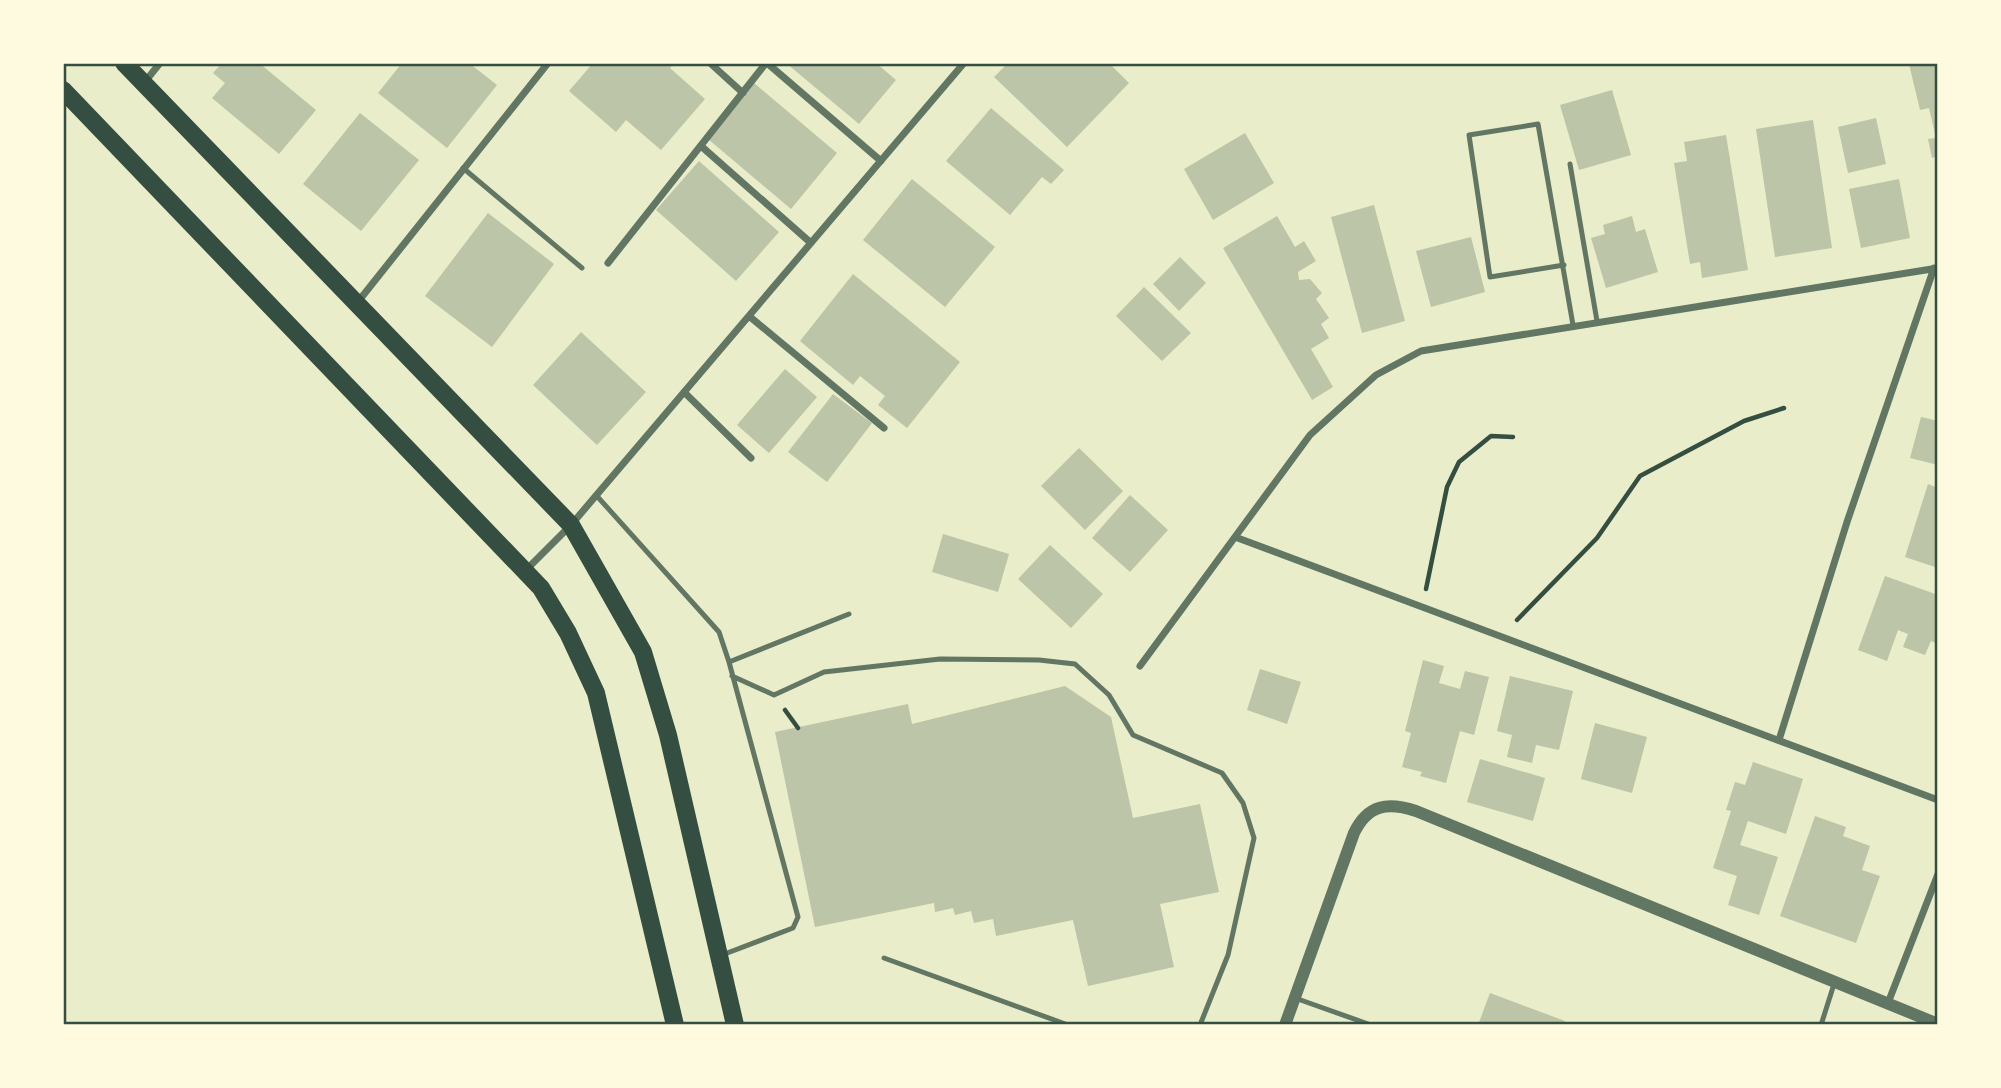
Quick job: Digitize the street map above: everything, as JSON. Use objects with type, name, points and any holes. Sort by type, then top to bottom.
[{"type":"main road","points":[[124,63],[571,525],[643,652],[668,735],[735,1025]]},
{"type":"main road","points":[[63,90],[541,589],[568,633],[596,693],[676,1025]]},
{"type":"street","points":[[144,84],[160,63]]},
{"type":"street","points":[[357,303],[548,63]]},
{"type":"street","points":[[710,63],[743,93]]},
{"type":"street","points":[[608,263],[767,63],[881,161]]},
{"type":"street","points":[[525,571],[571,525],[964,63]]},
{"type":"street","points":[[701,146],[811,243]]},
{"type":"street","points":[[1140,666],[1310,435],[1376,375],[1421,351],[1936,268],[1847,522],[1779,740]]},
{"type":"street","points":[[749,316],[884,428]]},
{"type":"street","points":[[684,393],[751,458]]},
{"type":"street","points":[[1235,537],[1938,800]]},
{"type":"street","points":[[1286,1025],[1359,821],[1367,812],[1387,805],[1416,811],[1938,1024]]},
{"type":"street","points":[[1888,1003],[1938,874]]},
{"type":"lane","points":[[1564,265],[1490,277],[1469,135],[1538,124],[1564,265],[1573,325]]},
{"type":"lane","points":[[1570,164],[1597,321]]},
{"type":"lane","points":[[463,167],[582,268]]},
{"type":"lane","points":[[596,495],[719,632],[798,917],[793,928],[720,956]]},
{"type":"lane","points":[[729,662],[849,614]]},
{"type":"lane","points":[[732,676],[774,695],[824,672],[940,659],[1039,660],[1075,664],[1109,695],[1133,735],[1222,773],[1243,803],[1254,838],[1228,955],[1200,1025]]},
{"type":"lane","points":[[884,958],[1068,1025]]},
{"type":"lane","points":[[1821,1025],[1835,981]]},
{"type":"lane","points":[[1295,998],[1371,1025]]},
{"type":"path","points":[[1501,636],[1597,538],[1640,476],[1744,421],[1784,408]]},
{"type":"path","points":[[1422,607],[1447,487],[1459,462],[1491,436],[1513,436]]},
{"type":"building","points":[[222,63],[259,63],[316,110],[279,154],[212,98],[225,83],[213,73]]},
{"type":"building","points":[[402,63],[469,63],[497,85],[447,148],[378,93]]},
{"type":"building","points":[[593,63],[674,63],[670,68],[705,99],[661,150],[626,120],[616,132],[569,91]]},
{"type":"building","points":[[786,63],[876,63],[896,80],[859,124]]},
{"type":"building","points":[[1008,63],[1109,63],[1129,83],[1067,147],[994,77]]},
{"type":"building","points":[[1938,63],[1938,156],[1932,158],[1928,139],[1936,138],[1929,108],[1920,110],[1909,64]]},
{"type":"building","points":[[754,83],[837,153],[791,209],[708,139]]},
{"type":"building","points":[[1612,90],[1631,155],[1579,170],[1560,105]]},
{"type":"building","points":[[991,108],[1064,170],[1051,184],[1042,177],[1010,215],[946,161]]},
{"type":"building","points":[[360,113],[419,160],[361,231],[303,184]]},
{"type":"building","points":[[1876,118],[1886,164],[1848,173],[1838,127]]},
{"type":"building","points":[[1813,120],[1832,248],[1775,257],[1756,129]]},
{"type":"building","points":[[1245,133],[1274,183],[1213,220],[1184,169]]},
{"type":"building","points":[[1726,135],[1748,270],[1702,278],[1700,262],[1690,264],[1674,163],[1687,161],[1684,142]]},
{"type":"building","points":[[699,161],[779,232],[736,281],[656,210]]},
{"type":"building","points":[[912,179],[995,247],[945,307],[863,240]]},
{"type":"building","points":[[1899,179],[1910,238],[1861,248],[1849,189]]},
{"type":"building","points":[[1374,205],[1405,321],[1362,333],[1331,217]]},
{"type":"building","points":[[488,213],[554,264],[492,347],[425,296]]},
{"type":"building","points":[[1277,216],[1295,247],[1304,241],[1316,261],[1298,272],[1299,280],[1310,279],[1322,293],[1316,299],[1329,318],[1321,324],[1329,338],[1311,349],[1333,387],[1312,400],[1223,248]]},
{"type":"building","points":[[1632,216],[1636,232],[1645,229],[1658,272],[1606,288],[1591,238],[1605,234],[1603,225]]},
{"type":"building","points":[[1471,237],[1485,292],[1431,307],[1416,251]]},
{"type":"building","points":[[1180,257],[1206,283],[1179,311],[1153,284]]},
{"type":"building","points":[[853,274],[960,362],[907,428],[878,405],[885,396],[860,376],[853,385],[800,341]]},
{"type":"building","points":[[1144,287],[1191,333],[1162,361],[1116,316]]},
{"type":"building","points":[[581,332],[646,392],[597,445],[533,385]]},
{"type":"building","points":[[785,369],[817,397],[769,453],[737,425]]},
{"type":"building","points":[[833,394],[872,423],[827,482],[788,452]]},
{"type":"building","points":[[1921,417],[1938,421],[1938,465],[1910,458]]},
{"type":"building","points":[[1079,448],[1123,491],[1085,530],[1041,486]]},
{"type":"building","points":[[1928,484],[1938,488],[1938,568],[1905,557]]},
{"type":"building","points":[[1130,495],[1168,530],[1130,572],[1092,538]]},
{"type":"building","points":[[943,534],[1009,554],[998,592],[932,572]]},
{"type":"building","points":[[1050,545],[1103,594],[1071,628],[1018,579]]},
{"type":"building","points":[[1885,576],[1938,595],[1938,644],[1931,641],[1925,655],[1903,647],[1908,634],[1898,630],[1887,661],[1858,650]]},
{"type":"building","points":[[1423,660],[1444,666],[1439,683],[1460,689],[1465,671],[1489,677],[1474,735],[1460,731],[1446,783],[1420,776],[1422,772],[1402,767],[1411,733],[1405,731]]},
{"type":"building","points":[[1260,669],[1301,682],[1287,724],[1247,710]]},
{"type":"building","points":[[1510,676],[1573,691],[1559,750],[1536,745],[1532,763],[1507,757],[1512,735],[1497,731]]},
{"type":"building","points":[[1065,686],[1111,717],[1133,818],[1200,804],[1219,892],[1160,904],[1174,967],[1088,986],[1073,920],[996,936],[993,919],[974,923],[971,911],[955,915],[953,908],[935,912],[934,903],[815,927],[775,732],[908,704],[912,724]]},
{"type":"building","points":[[1595,723],[1647,737],[1632,793],[1581,779]]},
{"type":"building","points":[[1480,759],[1545,778],[1533,821],[1467,802]]},
{"type":"building","points":[[1753,762],[1803,779],[1786,834],[1748,821],[1740,845],[1778,857],[1759,915],[1728,905],[1737,876],[1713,868],[1731,811],[1726,810],[1735,782],[1745,785]]},
{"type":"building","points":[[1815,816],[1846,827],[1843,836],[1870,846],[1862,870],[1880,876],[1856,943],[1780,916]]},
{"type":"building","points":[[1490,993],[1565,1021],[1563,1025],[1478,1025]]}]
